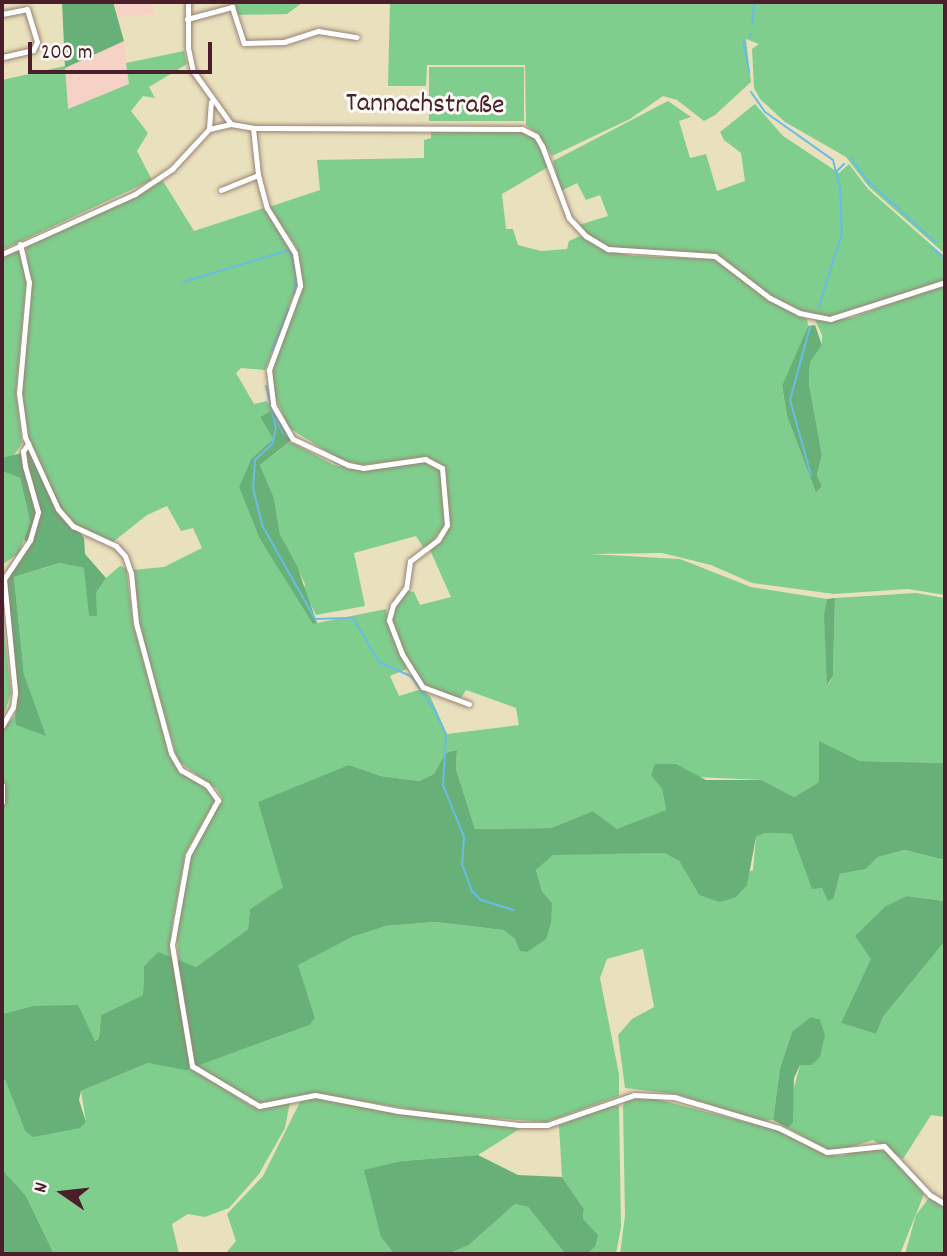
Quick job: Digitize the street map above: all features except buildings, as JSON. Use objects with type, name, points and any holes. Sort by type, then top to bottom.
[{"type":"street","points":[[188,2],[189,56],[211,102],[231,124]]},
{"type":"street","points":[[187,19],[232,7],[244,43],[284,42],[318,31],[357,37]]},
{"type":"street","points":[[2,14],[27,9],[37,42],[33,50],[2,57]]},
{"type":"street","points":[[2,254],[135,194],[172,169],[209,129],[211,102]]},
{"type":"street","name":"Tannachstraße","points":[[209,129],[231,124],[253,128],[528,130],[542,146],[569,218],[595,243],[633,254],[715,256],[770,298],[814,317],[851,316],[945,282]]},
{"type":"street","points":[[253,128],[258,175],[273,217],[295,253],[300,286],[269,370],[272,405],[293,439],[348,465],[363,468],[425,459],[442,468],[447,525],[438,540],[410,561],[406,588],[393,605],[389,620],[402,654],[423,687],[469,704]]},
{"type":"street","points":[[221,190],[258,175]]},
{"type":"street","points":[[20,244],[29,282],[19,393],[28,444],[58,509],[87,535],[116,545],[124,556],[135,613],[176,762],[215,791],[218,800],[188,855],[172,945],[180,975],[188,1057],[199,1071],[259,1105],[315,1095],[398,1111],[519,1125],[547,1125],[634,1095],[674,1097],[779,1128],[827,1152],[842,1153],[874,1144],[891,1151],[919,1184],[945,1204]]},
{"type":"street","points":[[2,726],[13,707],[15,692],[4,579],[30,540],[38,512],[25,466],[23,452],[28,444]]},
{"type":"street","points":[[2,785],[2,803]]},
{"type":"shaded area","points":[[113,2],[152,2],[155,14],[118,17]]},
{"type":"shaded area","points":[[124,41],[129,84],[67,109],[65,68]]},
{"type":"green space","points":[[62,2],[113,2],[124,41],[65,68]]},
{"type":"green space","points":[[234,2],[303,2],[287,14],[237,15]]},
{"type":"green space","points":[[390,2],[945,2],[945,254],[869,187],[846,157],[785,122],[760,99],[754,88],[752,49],[759,44],[746,39],[751,82],[715,115],[704,121],[677,100],[663,96],[630,119],[552,156],[538,134],[526,125],[525,65],[427,65],[426,86],[388,86]]},
{"type":"green space","points":[[184,51],[187,64],[149,87],[155,98],[143,96],[131,111],[148,133],[137,151],[152,180],[2,250],[2,80],[65,66],[68,109],[129,84],[126,63]]},
{"type":"green space","points":[[429,67],[524,67],[524,121],[429,121]]},
{"type":"green space","points":[[668,101],[691,117],[679,121],[690,158],[706,154],[717,191],[745,181],[741,153],[724,140],[720,132],[755,104],[783,136],[839,173],[849,164],[868,189],[945,257],[945,280],[829,317],[800,310],[771,296],[716,255],[608,247],[579,225],[608,216],[600,195],[586,200],[577,183],[561,191],[553,161]]},
{"type":"green space","points":[[431,131],[524,132],[535,138],[548,167],[502,194],[506,229],[513,229],[518,245],[541,251],[567,249],[569,241],[580,236],[606,251],[633,256],[714,259],[769,300],[807,319],[808,326],[782,387],[787,416],[816,493],[822,486],[817,477],[822,455],[809,384],[810,361],[822,345],[822,335],[815,320],[851,318],[945,284],[945,595],[908,589],[834,594],[752,583],[711,565],[662,553],[589,554],[680,559],[751,587],[827,599],[828,685],[833,676],[835,598],[916,593],[945,598],[945,763],[860,761],[819,742],[819,782],[794,797],[762,780],[652,775],[662,789],[666,810],[617,829],[593,811],[551,828],[475,829],[456,769],[457,750],[445,753],[434,774],[419,781],[381,776],[349,765],[283,887],[250,909],[248,929],[196,967],[179,961],[176,927],[191,856],[222,798],[217,789],[178,761],[141,635],[133,570],[164,567],[202,548],[193,528],[181,531],[167,506],[147,515],[113,542],[75,525],[63,509],[28,437],[21,393],[31,299],[26,247],[163,181],[194,231],[264,208],[293,254],[297,285],[265,370],[241,368],[236,373],[254,404],[267,401],[272,410],[260,417],[273,439],[251,459],[239,487],[317,623],[386,609],[389,627],[407,669],[390,676],[399,696],[422,689],[430,696],[447,734],[519,725],[516,708],[466,690],[461,698],[429,691],[404,653],[392,620],[395,606],[407,591],[414,592],[420,605],[451,597],[430,550],[449,526],[444,466],[425,457],[362,465],[341,460],[289,428],[271,387],[276,354],[303,286],[297,248],[269,207],[320,190],[317,160],[424,158],[424,140],[431,138]]},
{"type":"green space","points":[[14,250],[20,252],[26,283],[16,392],[22,443],[13,457],[4,458],[2,257]]},
{"type":"green space","points":[[815,325],[822,345],[810,362],[809,384],[822,455],[817,476],[822,486],[816,493],[787,416],[782,386],[808,326]]},
{"type":"green space","points":[[272,410],[292,440],[260,465],[274,498],[280,534],[297,566],[317,623],[313,624],[260,539],[239,487],[251,459],[273,439],[260,417]]},
{"type":"green space","points":[[290,442],[334,465],[363,470],[425,461],[441,469],[445,525],[428,546],[423,547],[416,536],[354,553],[365,606],[316,615],[304,592],[305,584],[280,534],[274,498],[260,465]]},
{"type":"green space","points":[[34,450],[63,509],[84,538],[85,554],[106,578],[96,593],[97,616],[89,616],[84,568],[60,563],[14,577],[24,674],[46,736],[16,725],[18,692],[7,579],[11,567],[30,547],[24,539],[30,522],[20,478],[2,471],[2,458]]},
{"type":"green space","points":[[2,471],[20,478],[30,522],[19,553],[2,565]]},
{"type":"green space","points":[[61,563],[84,568],[96,616],[96,593],[106,578],[120,566],[126,568],[133,624],[169,754],[179,772],[206,788],[215,800],[185,854],[172,926],[171,958],[158,953],[144,966],[143,995],[101,1015],[99,1038],[94,1041],[33,1006],[2,1014],[2,730],[15,716],[17,725],[45,735],[24,674],[14,577]]},
{"type":"green space","points":[[835,598],[833,676],[827,685],[824,615],[827,599]]},
{"type":"green space","points":[[2,611],[11,693],[2,721]]},
{"type":"green space","points":[[819,741],[860,761],[945,763],[945,860],[905,850],[878,857],[866,869],[840,874],[834,898],[828,901],[822,888],[812,889],[792,834],[765,833],[756,837],[747,885],[736,897],[720,902],[699,895],[679,861],[664,853],[553,855],[536,870],[542,891],[552,903],[551,923],[546,939],[527,952],[520,951],[515,939],[503,930],[435,922],[386,926],[352,937],[298,965],[315,1018],[310,1025],[186,1070],[148,1063],[81,1091],[79,1100],[86,1122],[80,1128],[33,1137],[25,1131],[5,1079],[2,1083],[2,1014],[33,1006],[78,1005],[95,1041],[99,1038],[101,1015],[143,995],[144,966],[158,952],[196,967],[248,929],[250,909],[283,887],[258,802],[349,765],[381,776],[419,781],[434,774],[445,753],[457,750],[456,769],[475,829],[551,828],[593,811],[617,829],[666,810],[662,789],[651,775],[655,764],[676,764],[706,780],[762,780],[794,797],[819,782]]},
{"type":"green space","points":[[765,833],[793,834],[812,888],[822,888],[834,898],[840,874],[866,869],[878,857],[905,850],[945,860],[945,901],[907,896],[841,1023],[876,1034],[883,1017],[945,941],[945,1117],[931,1115],[903,1159],[873,1140],[842,1150],[827,1149],[788,1128],[793,1123],[791,1099],[800,1065],[792,1032],[780,1068],[773,1120],[761,1121],[676,1094],[625,1088],[618,1035],[632,1019],[654,1007],[643,949],[607,959],[600,978],[619,1074],[619,1096],[546,1122],[439,1114],[315,1093],[259,1103],[196,1066],[310,1025],[315,1018],[297,965],[352,937],[386,926],[435,922],[503,930],[515,939],[552,903],[542,891],[536,870],[553,854],[664,853],[679,861],[699,895],[753,870],[756,837]]},
{"type":"green space","points":[[907,896],[945,901],[945,941],[883,1017],[876,1034],[841,1023],[871,959],[855,936],[886,906]]},
{"type":"green space","points":[[811,1017],[820,1020],[825,1035],[820,1057],[811,1065],[800,1065],[794,1078],[793,1123],[788,1128],[773,1120],[780,1068],[792,1032]]},
{"type":"green space","points":[[148,1063],[191,1068],[251,1106],[290,1102],[285,1128],[259,1174],[229,1208],[205,1217],[188,1214],[172,1224],[179,1254],[54,1254],[26,1196],[2,1169],[2,1083],[5,1078],[25,1131],[86,1122],[81,1091]]},
{"type":"green space","points":[[316,1097],[397,1114],[521,1128],[478,1155],[402,1161],[381,1237],[394,1254],[225,1254],[236,1241],[227,1214],[263,1176],[301,1100]]},
{"type":"green space","points":[[649,1097],[777,1130],[826,1155],[842,1156],[865,1147],[890,1153],[924,1194],[900,1254],[620,1254],[625,1216],[623,1106],[626,1100]]},
{"type":"green space","points":[[611,1106],[619,1106],[621,1227],[616,1254],[587,1254],[595,1247],[583,1219],[584,1209],[562,1177],[559,1125]]},
{"type":"green space","points":[[478,1155],[518,1175],[562,1177],[584,1209],[583,1219],[598,1235],[595,1247],[587,1254],[564,1252],[528,1207],[515,1204],[469,1245],[448,1254],[394,1254],[381,1237],[364,1170],[402,1161]]},
{"type":"green space","points":[[2,1169],[26,1196],[54,1254],[2,1254]]},
{"type":"green space","points":[[929,1198],[945,1206],[945,1254],[905,1254],[916,1215]]},
{"type":"green space","points":[[515,1204],[528,1207],[564,1251],[583,1254],[448,1254],[469,1245]]},
{"type":"waterway","points":[[752,23],[755,2]]},
{"type":"waterway","points":[[743,40],[749,72]]},
{"type":"waterway","points":[[751,92],[765,112],[833,160],[840,188],[842,233],[819,307]]},
{"type":"waterway","points":[[851,158],[868,181],[935,242]]},
{"type":"waterway","points":[[837,171],[844,164]]},
{"type":"waterway","points":[[931,247],[945,258]]},
{"type":"waterway","points":[[183,282],[290,250],[295,270]]},
{"type":"waterway","points":[[294,294],[296,275]]},
{"type":"waterway","points":[[271,352],[289,309]]},
{"type":"waterway","points":[[810,327],[790,400],[811,475]]},
{"type":"waterway","points":[[266,386],[276,429],[272,444],[255,460],[253,488],[262,525],[315,619],[353,618],[379,662],[411,676],[434,709],[446,735],[443,785],[464,837],[462,864],[472,891],[481,900],[514,910]]},
{"type":"waterway","points":[[276,419],[283,433],[300,445]]},
{"type":"waterway","points":[[330,459],[338,464]]}]
